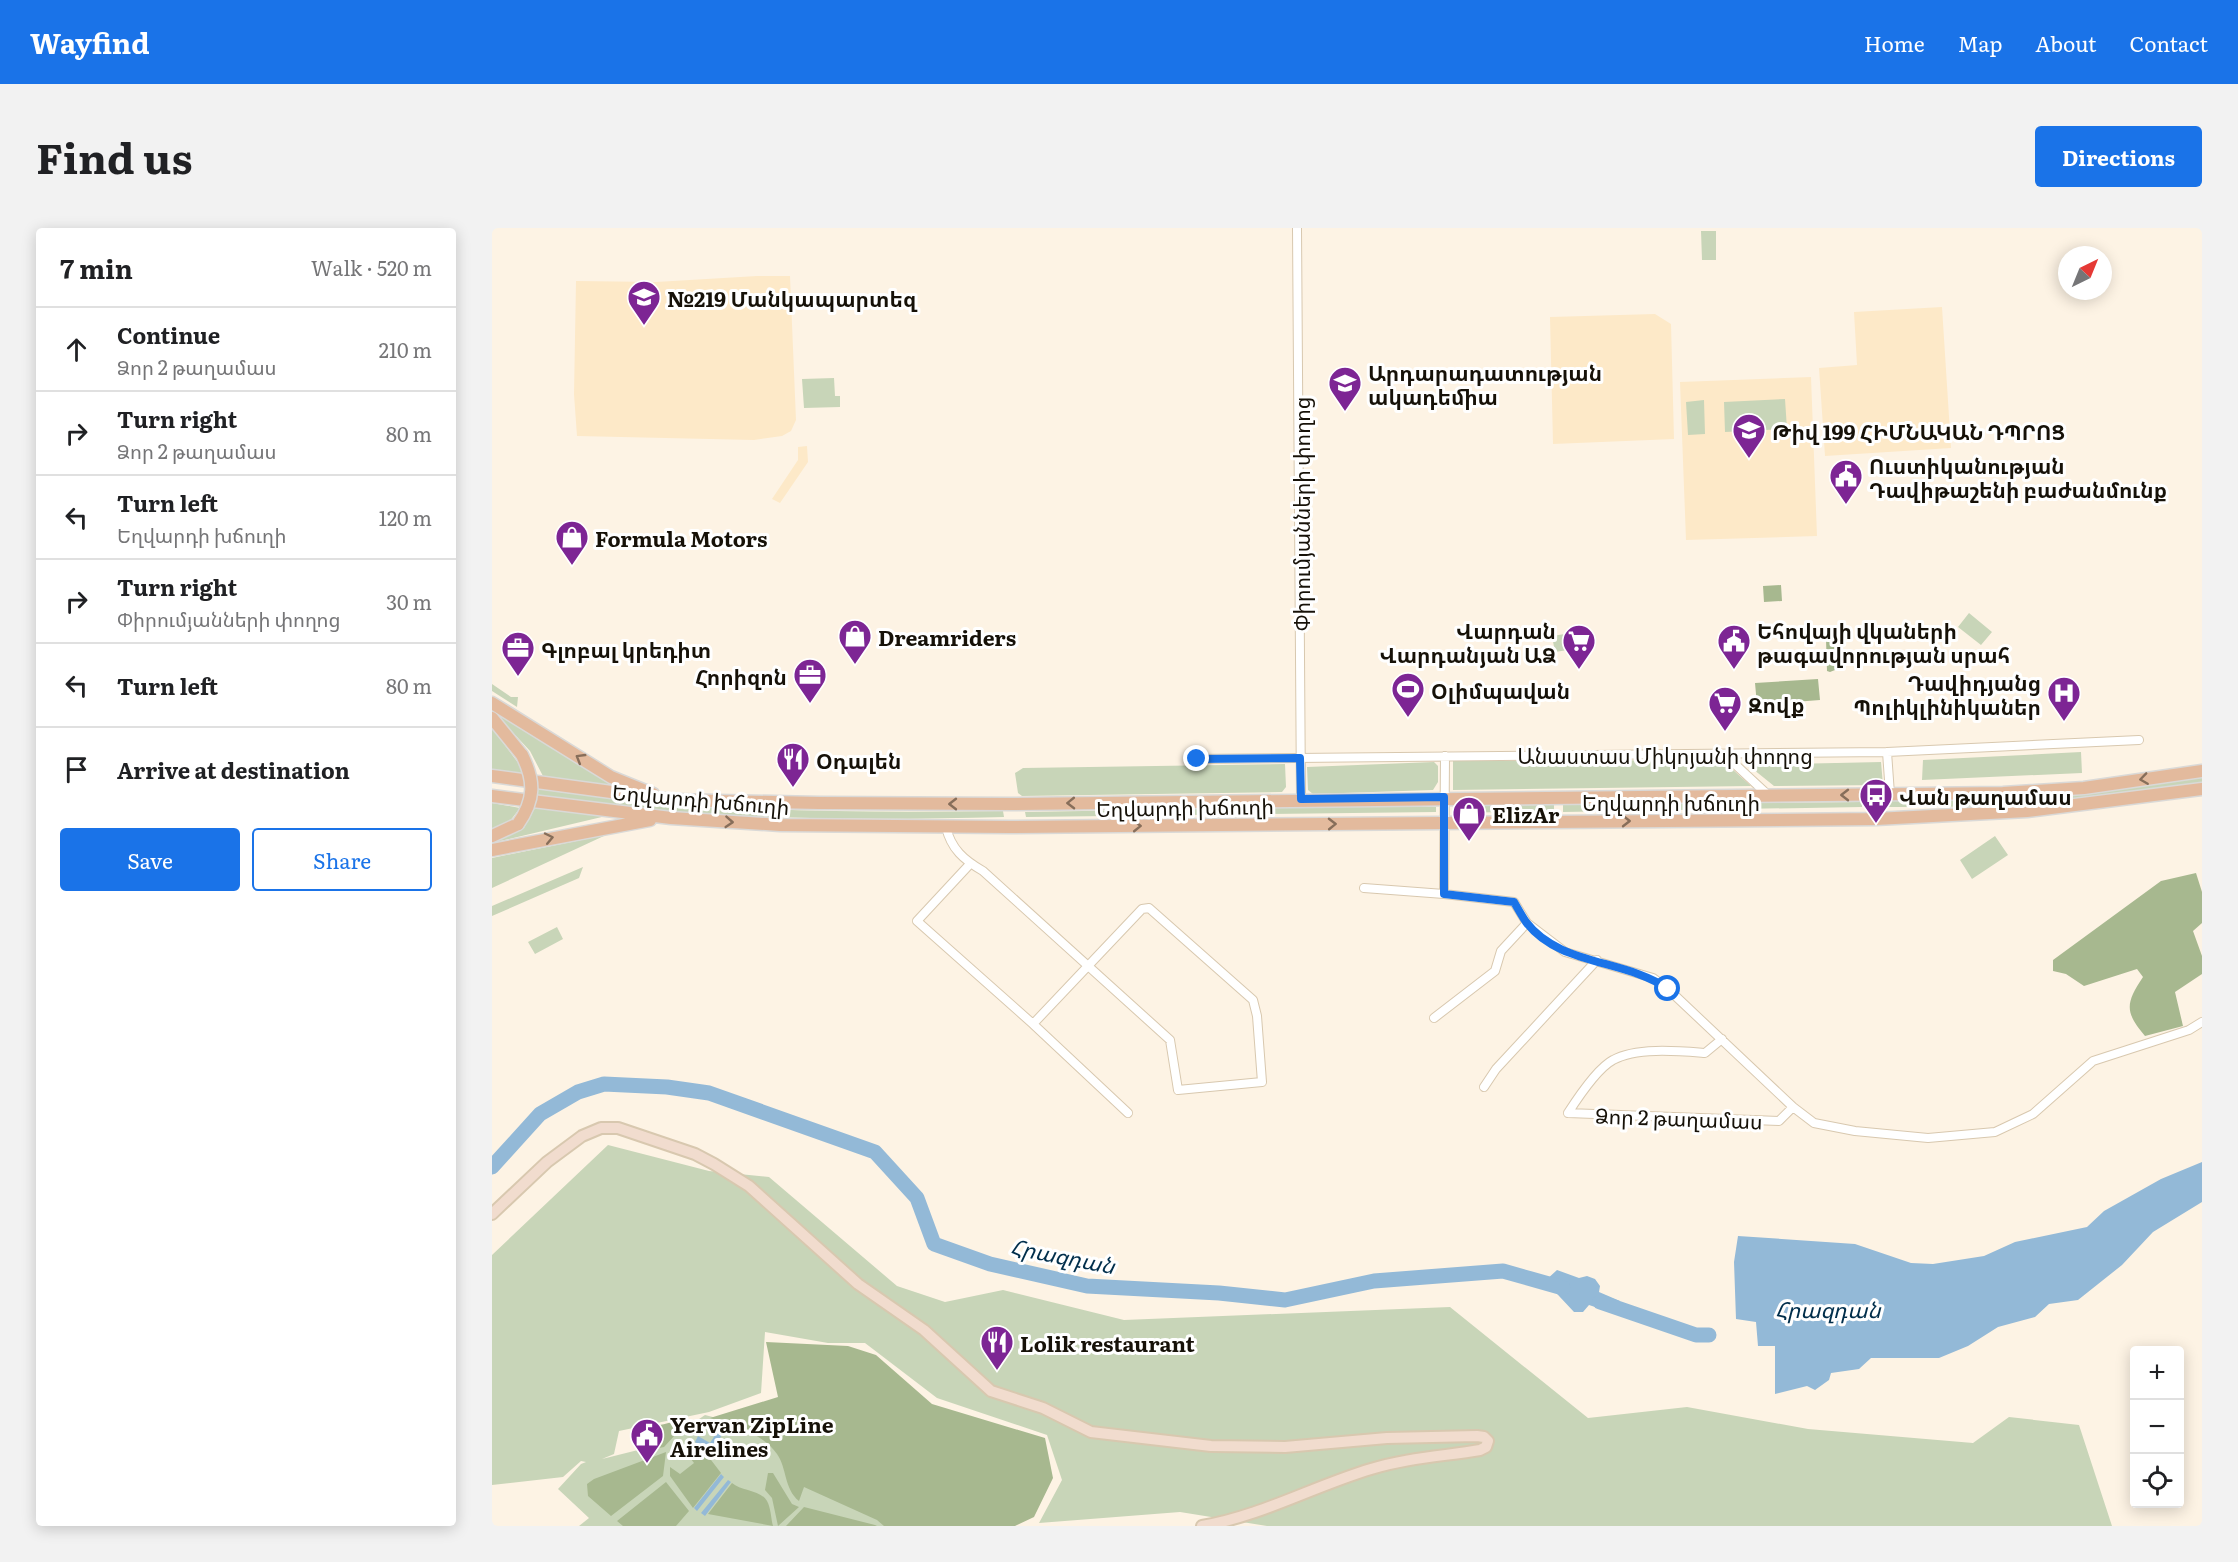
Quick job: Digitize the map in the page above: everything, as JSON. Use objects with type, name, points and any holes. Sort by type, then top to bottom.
[{"type":"main road","points":[[492,703],[611,777],[671,800]]},
{"type":"main road","points":[[492,718],[522,755],[533,779],[528,808],[518,824],[492,836]]},
{"type":"main road","name":"Եղվարդի խճուղի","points":[[492,776],[671,800],[1011,804],[1444,797],[1921,794],[2084,788],[2202,771]]},
{"type":"main road","name":"Եղվարդի խճուղի","points":[[492,796],[671,818],[780,825],[1010,827],[1869,819],[2090,805],[2202,789]]},
{"type":"main road","points":[[1921,794],[1921,816]]},
{"type":"main road","points":[[1010,827],[1011,804]]},
{"type":"main road","points":[[492,850],[604,827],[671,818]]},
{"type":"street","name":"Փիրումյանների փողոց","points":[[1297,228],[1301,799]]},
{"type":"street","name":"Անաստաս Միկոյանի փողոց","points":[[1190,759],[1887,752],[2139,740]]},
{"type":"street","points":[[1887,752],[1890,794]]},
{"type":"street","points":[[1725,755],[1768,795]]},
{"type":"street","points":[[1364,888],[1444,894],[1445,756]]},
{"type":"street","points":[[946,827],[951,845],[970,864],[983,871],[1088,966],[1170,1040],[1178,1090],[1262,1082],[1257,1016],[1253,1000],[1245,990],[1149,908],[1142,909],[1088,966],[1033,1024]]},
{"type":"street","points":[[970,864],[917,921],[1033,1024],[1128,1113]]},
{"type":"street","name":"Ձոր 2 թաղամաս","points":[[1444,894],[1514,902],[1527,923],[1565,952],[1653,978],[1722,1039],[1793,1107],[1779,1121],[1568,1113],[1582,1090],[1612,1060],[1655,1050],[1705,1053],[1722,1039]]},
{"type":"street","points":[[1434,1018],[1495,970],[1501,951],[1527,923]]},
{"type":"street","points":[[1484,1087],[1496,1069],[1597,960]]},
{"type":"street","points":[[1793,1107],[1814,1123],[1855,1131],[1928,1138],[1995,1132],[2033,1114],[2093,1061],[2189,1030],[2202,1022]]},
{"type":"street","points":[[492,1214],[547,1162],[582,1136],[601,1128],[618,1128],[695,1154],[749,1186],[858,1284],[924,1330],[991,1391],[1042,1408],[1091,1432],[1211,1446],[1285,1446],[1387,1438],[1478,1436],[1488,1441],[1486,1447],[1480,1450],[1370,1469],[1229,1521],[1202,1526]]},
{"type":"shaded area","points":[[790,276],[796,420],[791,431],[782,436],[754,440],[577,436],[574,394],[576,281],[656,282]]},
{"type":"shaded area","points":[[1942,307],[1951,448],[1825,456],[1819,368],[1857,365],[1854,312]]},
{"type":"shaded area","points":[[1655,314],[1671,324],[1674,439],[1553,444],[1550,317]]},
{"type":"shaded area","name":"Թիվ 199 ՀԻՄՆԱԿԱՆ ԴՊՐՈՑ","points":[[1811,377],[1817,536],[1686,540],[1680,382]]},
{"type":"shaded area","points":[[807,446],[808,462],[780,503],[772,499],[798,460],[798,447]]},
{"type":"green space","points":[[1701,231],[1716,231],[1716,260],[1702,260]]},
{"type":"green space","points":[[834,378],[835,396],[840,396],[840,407],[804,408],[802,379]]},
{"type":"green space","points":[[1785,399],[1787,429],[1725,432],[1724,402]]},
{"type":"green space","points":[[1704,400],[1705,434],[1688,435],[1686,402]]},
{"type":"green space","points":[[1781,585],[1782,601],[1764,602],[1763,586]]},
{"type":"green space","points":[[1969,613],[1992,632],[1981,645],[1958,627]]},
{"type":"green space","points":[[1584,631],[1587,647],[1555,652],[1552,636]]},
{"type":"green space","points":[[1826,639],[1831,639],[1835,643],[1835,670],[1830,672],[1827,671]]},
{"type":"green space","points":[[1818,679],[1820,700],[1757,705],[1755,683]]},
{"type":"green space","points":[[492,684],[511,697],[518,697],[517,707],[492,691]]},
{"type":"green space","points":[[493,711],[621,789],[545,780],[530,751]]},
{"type":"green space","points":[[492,728],[519,764],[527,778],[492,773]]},
{"type":"green space","points":[[2081,752],[2082,773],[1922,780],[1923,760]]},
{"type":"green space","points":[[1722,760],[1751,786],[1453,790],[1453,761]]},
{"type":"green space","points":[[1434,762],[1438,766],[1438,782],[1433,790],[1313,794],[1308,790],[1307,767]]},
{"type":"green space","points":[[1881,762],[1883,785],[1774,786],[1748,765]]},
{"type":"green space","points":[[1285,764],[1286,787],[1282,792],[1022,796],[1018,793],[1015,773],[1023,768]]},
{"type":"green space","points":[[2202,776],[2202,783],[2097,799],[2006,806],[1931,807],[1930,801],[2067,795]]},
{"type":"green space","points":[[538,789],[597,797],[712,807],[886,812],[1003,811],[1004,817],[887,819],[711,814],[653,810],[537,795]]},
{"type":"green space","points":[[1871,801],[1916,801],[1916,807],[1871,807]]},
{"type":"green space","points":[[1862,802],[1862,807],[1563,812],[1563,805]]},
{"type":"green space","points":[[492,803],[520,808],[510,821],[492,829]]},
{"type":"green space","points":[[1554,805],[1554,811],[1455,813],[1455,806]]},
{"type":"green space","points":[[536,807],[606,816],[492,843],[518,830]]},
{"type":"green space","points":[[1436,807],[1436,812],[1026,817],[1025,812]]},
{"type":"green space","points":[[606,835],[492,888],[492,858]]},
{"type":"green space","points":[[1995,836],[2008,855],[1972,879],[1960,860]]},
{"type":"green space","points":[[583,867],[579,878],[492,916],[492,906]]},
{"type":"green space","points":[[2196,873],[2202,892],[2202,923],[2193,931],[2202,956],[2202,974],[2175,992],[2183,1026],[2145,1036],[2134,1020],[2130,1008],[2130,1001],[2143,977],[2137,969],[2084,986],[2066,974],[2053,971],[2053,960],[2161,881]]},
{"type":"green space","points":[[557,927],[563,939],[535,954],[528,942]]},
{"type":"green space","points":[[608,1145],[709,1171],[769,1177],[897,1286],[945,1302],[1003,1290],[1124,1320],[1450,1307],[1588,1418],[1687,1407],[1808,1429],[1973,1443],[2009,1417],[2079,1425],[2112,1526],[1267,1526],[1180,1512],[1039,1523],[1062,1480],[1047,1435],[937,1398],[865,1343],[828,1343],[765,1332],[761,1393],[709,1412],[619,1431],[614,1454],[602,1459],[662,1444],[705,1415],[755,1428],[874,1512],[887,1526],[579,1526],[589,1518],[558,1489],[581,1464],[586,1462],[581,1461],[563,1477],[492,1485],[492,1255]]},
{"type":"green space","points":[[766,1342],[848,1346],[876,1355],[932,1404],[1045,1438],[1053,1478],[1034,1517],[1015,1526],[884,1526],[877,1520],[804,1487],[799,1501],[791,1491],[780,1460],[771,1446],[747,1431],[710,1418],[778,1397]]},
{"type":"green space","points":[[672,1422],[694,1426],[682,1435],[676,1434],[664,1447],[645,1451],[637,1442],[641,1432]]},
{"type":"green space","points":[[693,1447],[708,1456],[721,1473],[693,1508],[670,1476],[670,1467],[680,1474],[694,1463],[688,1455]]},
{"type":"green space","points":[[666,1452],[663,1476],[611,1516],[588,1496],[587,1484],[594,1479]]},
{"type":"green space","points":[[768,1473],[773,1473],[792,1504],[799,1507],[778,1526],[772,1498],[765,1490]]},
{"type":"green space","points":[[666,1482],[689,1511],[676,1526],[623,1526],[617,1521]]},
{"type":"green space","points":[[732,1483],[764,1497],[769,1507],[773,1526],[708,1514]]},
{"type":"green space","points":[[804,1507],[875,1525],[877,1526],[786,1526]]},
{"type":"water","name":"Հրազդան","points":[[2202,1162],[2202,1202],[2153,1232],[2122,1265],[2078,1300],[2049,1304],[2035,1317],[1998,1327],[1968,1346],[1939,1358],[1871,1358],[1859,1369],[1831,1373],[1829,1380],[1815,1390],[1807,1386],[1775,1394],[1775,1346],[1758,1346],[1756,1322],[1736,1319],[1734,1262],[1738,1236],[1855,1244],[1911,1263],[1933,1264],[1984,1256],[2015,1242],[2087,1227],[2104,1211],[2161,1179]]},
{"type":"water","points":[[1557,1270],[1579,1278],[1587,1276],[1595,1279],[1600,1286],[1599,1292],[1620,1301],[1616,1314],[1589,1305],[1583,1312],[1574,1312],[1545,1281]]},
{"type":"water","points":[[717,1432],[722,1435],[711,1452],[695,1442],[698,1436],[710,1443]]},
{"type":"water","points":[[721,1474],[724,1477],[697,1511],[694,1508]]},
{"type":"water","points":[[728,1480],[731,1482],[705,1516],[701,1513]]},
{"type":"waterway","name":"Հրազդան","points":[[492,1167],[540,1114],[578,1092],[604,1084],[667,1087],[709,1093],[875,1152],[917,1198],[934,1244],[990,1264],[1087,1286],[1219,1293],[1285,1300],[1374,1281],[1503,1271],[1563,1288]]},
{"type":"waterway","name":"Հրազդան","points":[[1600,1302],[1696,1335],[1709,1335]]},
{"type":"place","name":"№219 Մանկապարտեզ","points":[[644,326]]},
{"type":"place","name":"Արդարադատության ակադեմիա","points":[[1345,412]]},
{"type":"place","name":"Թիվ 199 ՀԻՄՆԱԿԱՆ ԴՊՐՈՑ","points":[[1749,459]]},
{"type":"place","name":"Ուստիկանության Դավիթաշենի բաժանմունք","points":[[1846,505]]},
{"type":"place","name":"Formula Motors","points":[[572,566]]},
{"type":"place","name":"Dreamriders","points":[[855,665]]},
{"type":"place","name":"Վարդան Վարդանյան ԱՁ","points":[[1579,670]]},
{"type":"place","name":"Եհովայի վկաների թագավորության սրահ","points":[[1734,670]]},
{"type":"place","name":"Գլոբալ կրեդիտ","points":[[518,677]]},
{"type":"place","name":"Հորիզոն","points":[[810,704]]},
{"type":"place","name":"Օլիմպավան","points":[[1408,718]]},
{"type":"place","name":"Դավիդյանց Պոլիկլինիկաներ","points":[[2064,722]]},
{"type":"place","name":"Զովք","points":[[1725,732]]},
{"type":"place","name":"Օդալեն","points":[[793,788]]},
{"type":"place","name":"Վան թաղամաս","points":[[1876,824]]},
{"type":"place","name":"ElizAr","points":[[1469,842]]},
{"type":"place","name":"Lolik restaurant","points":[[997,1371]]},
{"type":"place","name":"Yervan ZipLine Airelines","points":[[647,1464]]},
{"type":"route","points":[[1197,759],[1300,758],[1301,799],[1444,797],[1444,894],[1514,902],[1527,923],[1541,936],[1565,952],[1653,978],[1668,989]]}]
